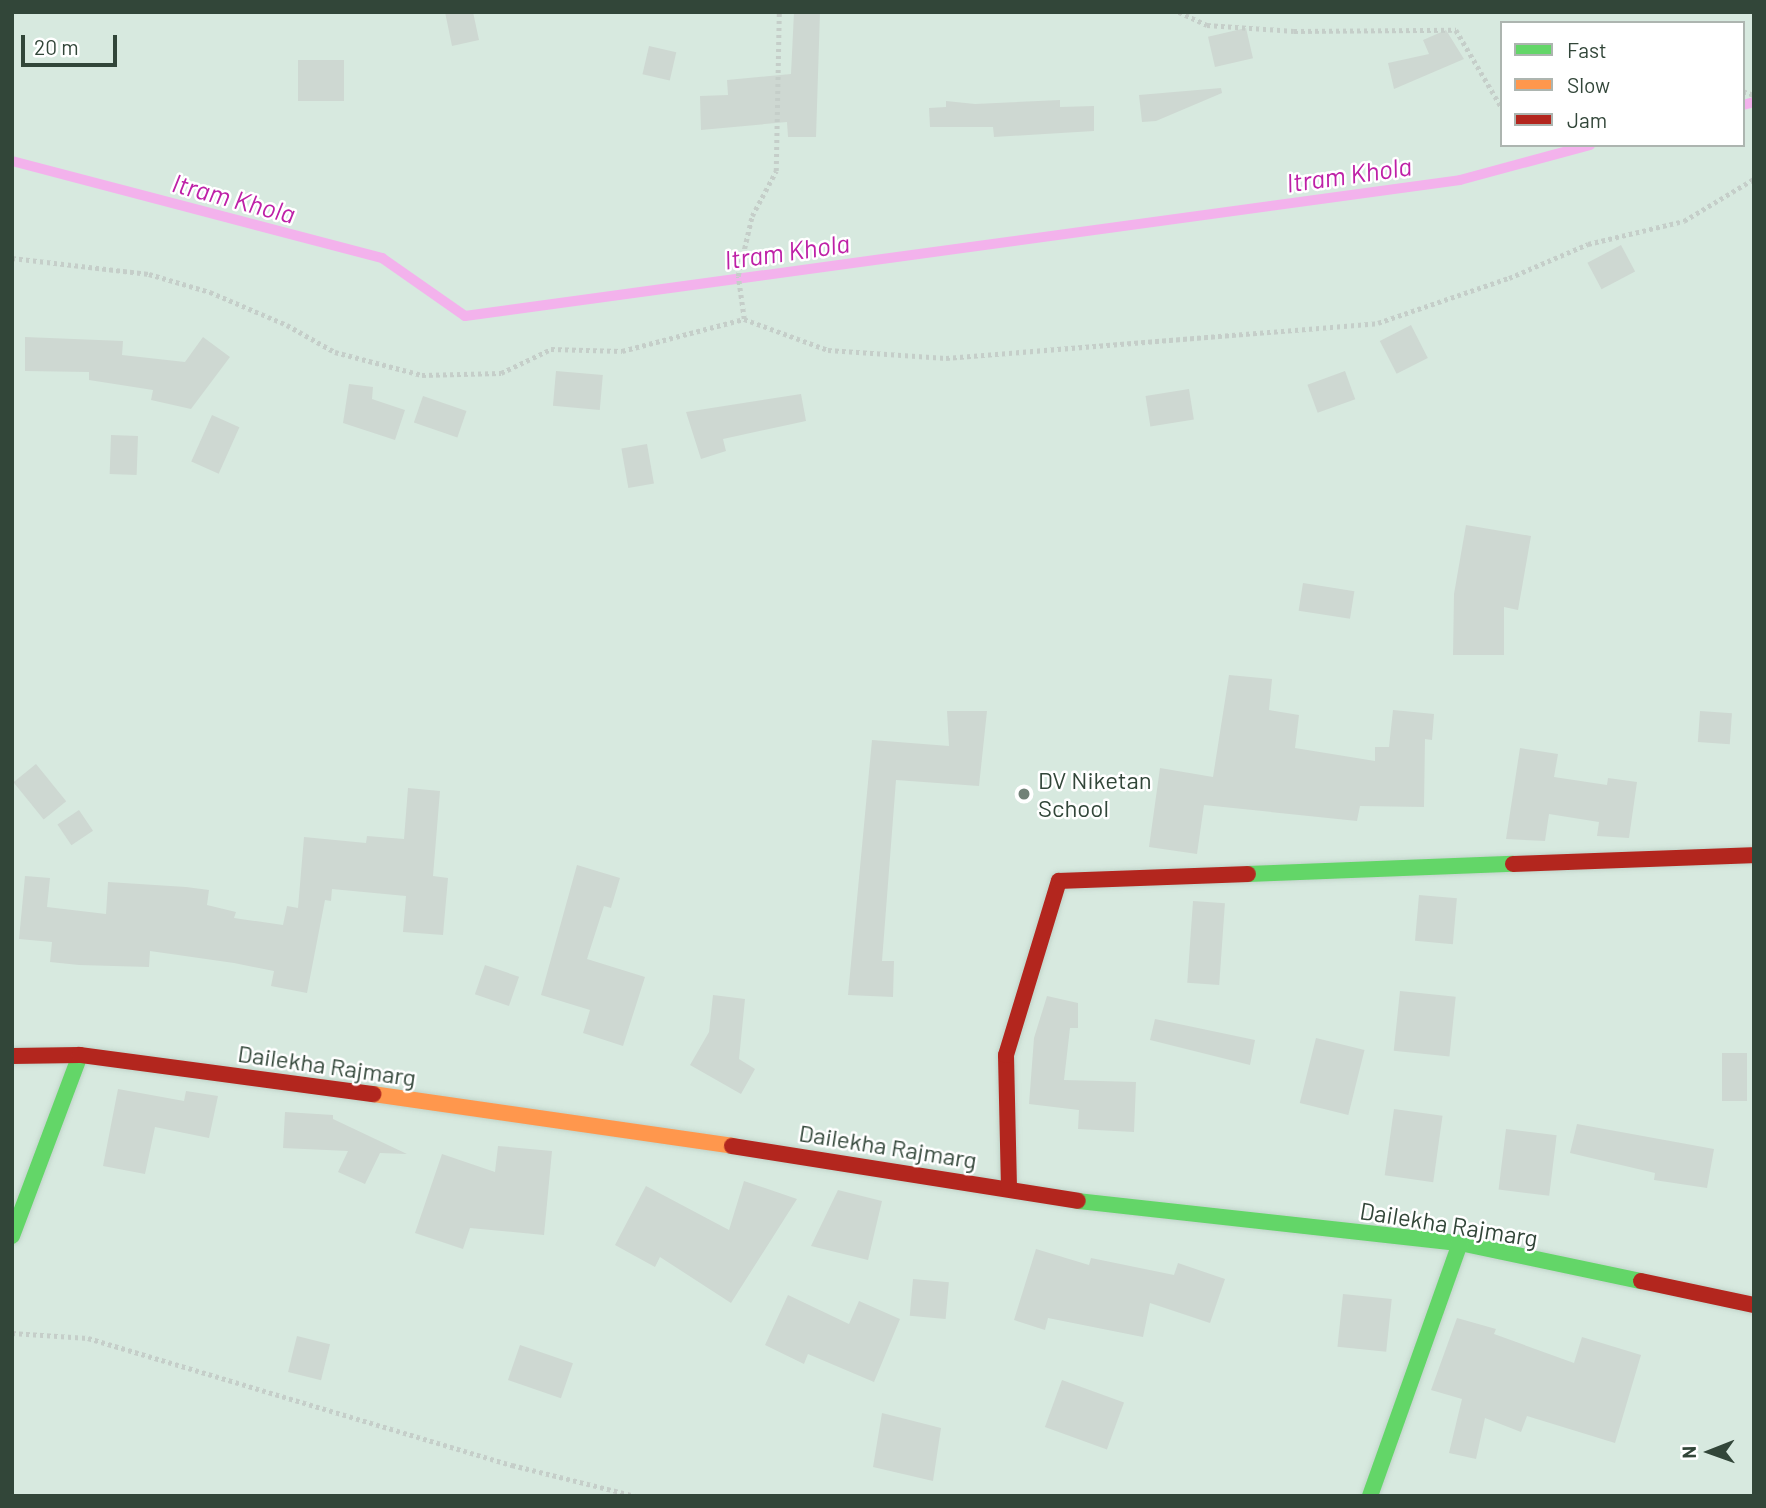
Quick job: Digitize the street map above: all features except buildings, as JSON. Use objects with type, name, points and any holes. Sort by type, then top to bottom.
[{"type":"main road","points":[[1009,1188],[1006,1055],[1059,881],[1754,855]]},
{"type":"main road","points":[[12,1236],[80,1055]]},
{"type":"main road","name":"Dailekha Rajmarg","points":[[12,1056],[80,1055],[616,1127],[1009,1188],[1051,1198],[1460,1243],[1754,1305]]},
{"type":"main road","points":[[1370,1496],[1460,1243]]},
{"type":"path","points":[[744,319],[738,276],[752,216],[776,171],[779,12]]},
{"type":"path","points":[[1179,12],[1207,25],[1294,31],[1456,30],[1500,105]]},
{"type":"path","points":[[12,258],[149,274],[210,292],[288,325],[335,352],[422,375],[501,373],[551,349],[622,351],[744,319],[828,350],[946,358],[1378,323],[1509,278],[1588,244],[1684,221],[1754,179]]},
{"type":"path","points":[[12,1333],[88,1338],[499,1461],[635,1496]]},
{"type":"shaded area","points":[[12,12],[1754,12],[1754,1496],[12,1496]]},
{"type":"waterway","name":"Itram Khola","points":[[1745,104],[1754,102]]},
{"type":"waterway","name":"Itram Khola","points":[[12,161],[382,258],[465,316],[1460,180],[1583,147]]},
{"type":"traffic: fast","points":[[1248,874],[1513,864]]},
{"type":"traffic: fast","points":[[12,1236],[80,1055]]},
{"type":"traffic: fast","points":[[1078,1201],[1460,1243],[1641,1281]]},
{"type":"traffic: fast","points":[[1370,1496],[1460,1243]]},
{"type":"traffic: slow","points":[[373,1094],[732,1146]]},
{"type":"traffic: jam","points":[[1513,864],[1754,855]]},
{"type":"traffic: jam","points":[[1009,1188],[1006,1055],[1059,881],[1248,874]]},
{"type":"traffic: jam","points":[[12,1056],[80,1055],[373,1094]]},
{"type":"traffic: jam","points":[[732,1146],[1078,1201]]},
{"type":"traffic: jam","points":[[1641,1281],[1754,1305]]},
{"type":"place","name":"DV Niketan School","points":[[1024,794]]}]
